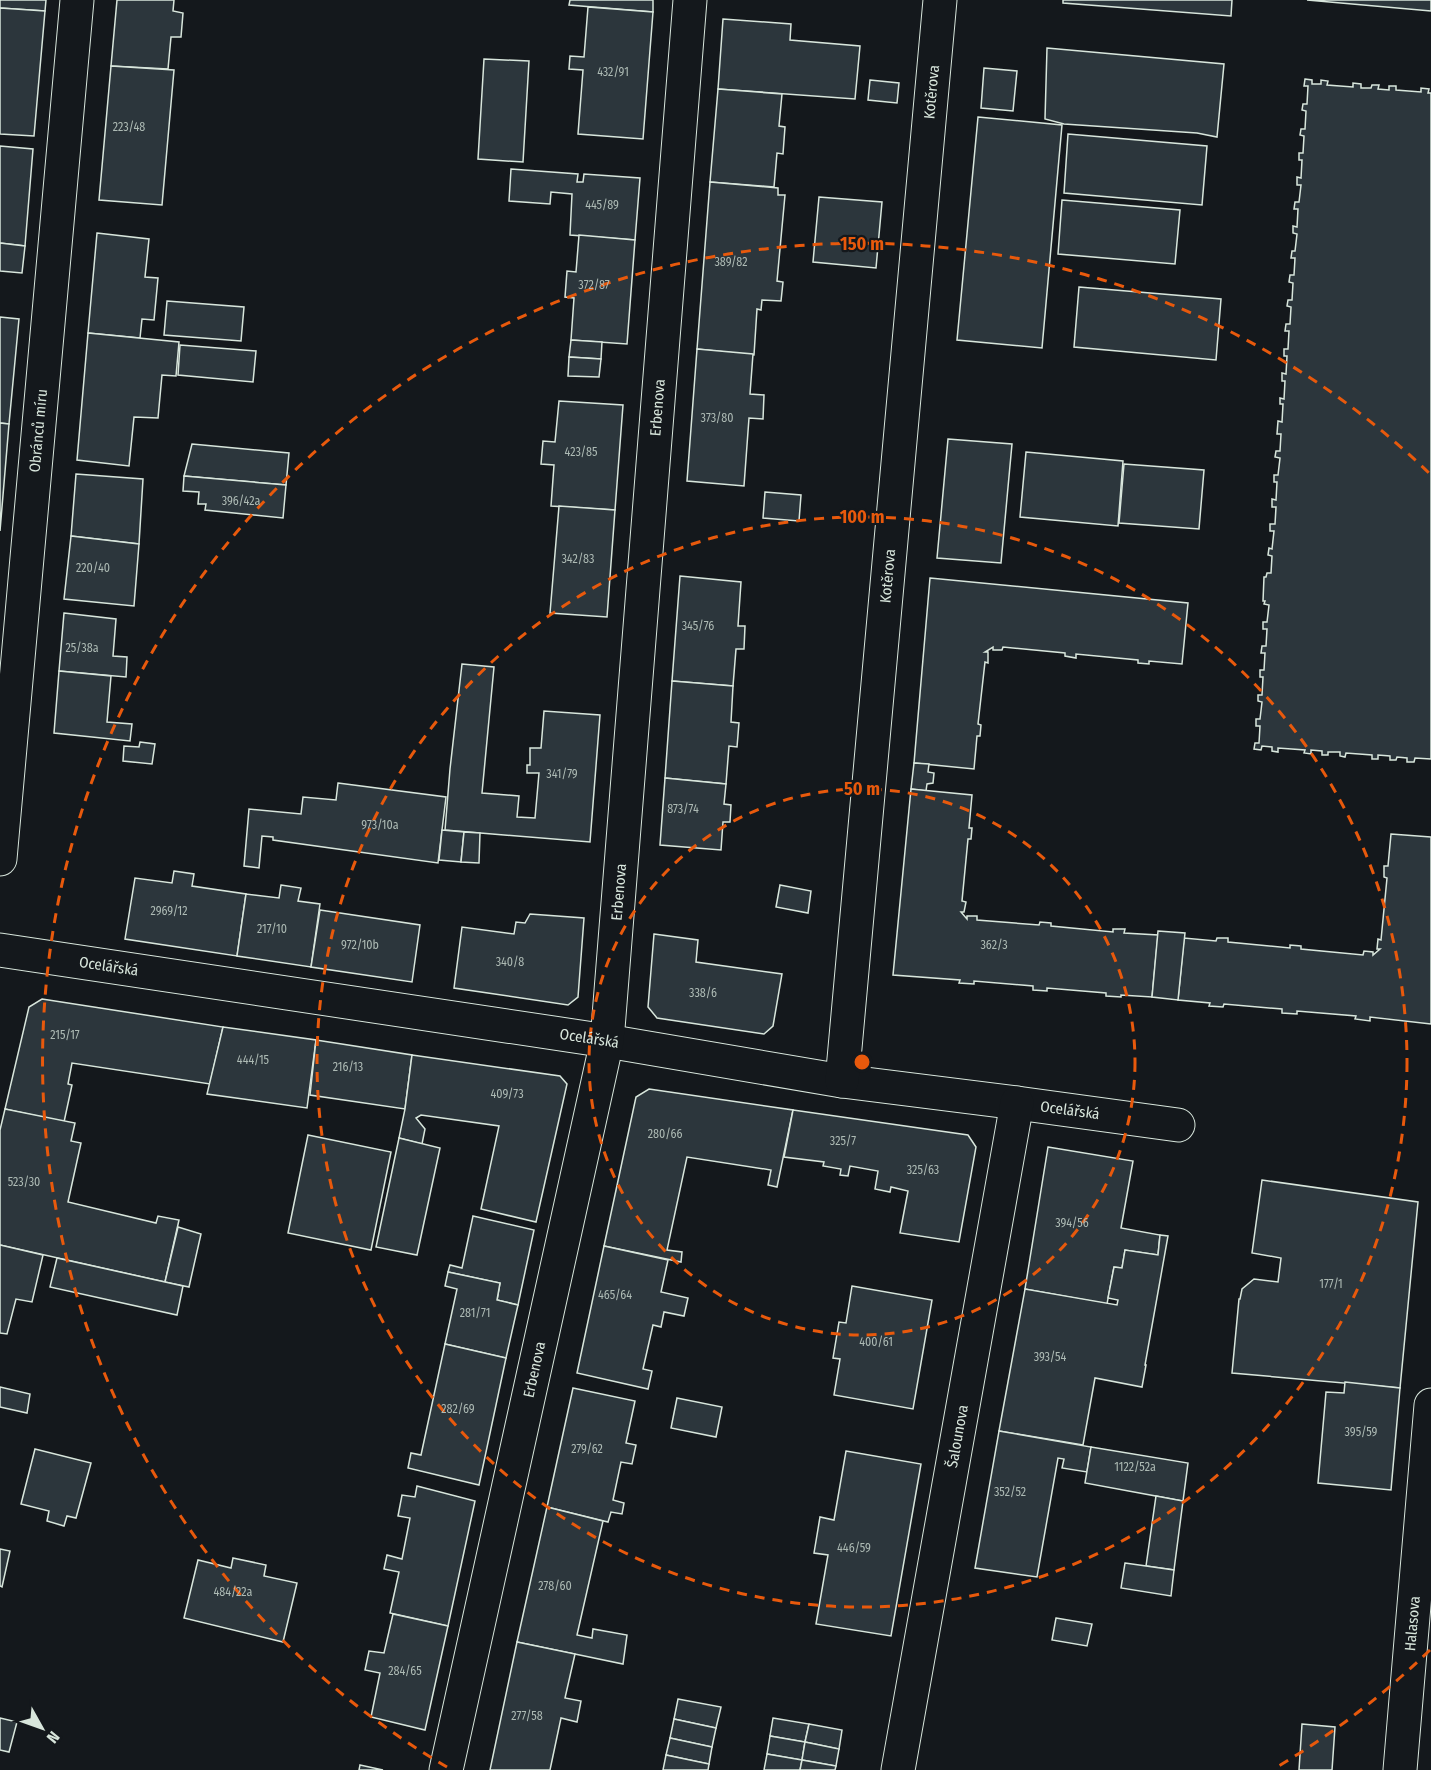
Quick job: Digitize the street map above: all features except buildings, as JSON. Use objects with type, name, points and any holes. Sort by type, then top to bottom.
[{"type":"street","name":"Obránců míru","points":[[0,859],[77,0]]},
{"type":"street","name":"Erbenova","points":[[446,1770],[608,1041],[690,0]]},
{"type":"street","name":"Kotěrova","points":[[842,1081],[940,0]]},
{"type":"street","name":"Ocelářská","points":[[0,950],[608,1041],[842,1081],[1017,1102],[1178,1125]]},
{"type":"street","name":"Šalounova","points":[[898,1770],[1017,1102]]},
{"type":"street","name":"Halasova","points":[[1400,1770],[1431,1405]]}]
